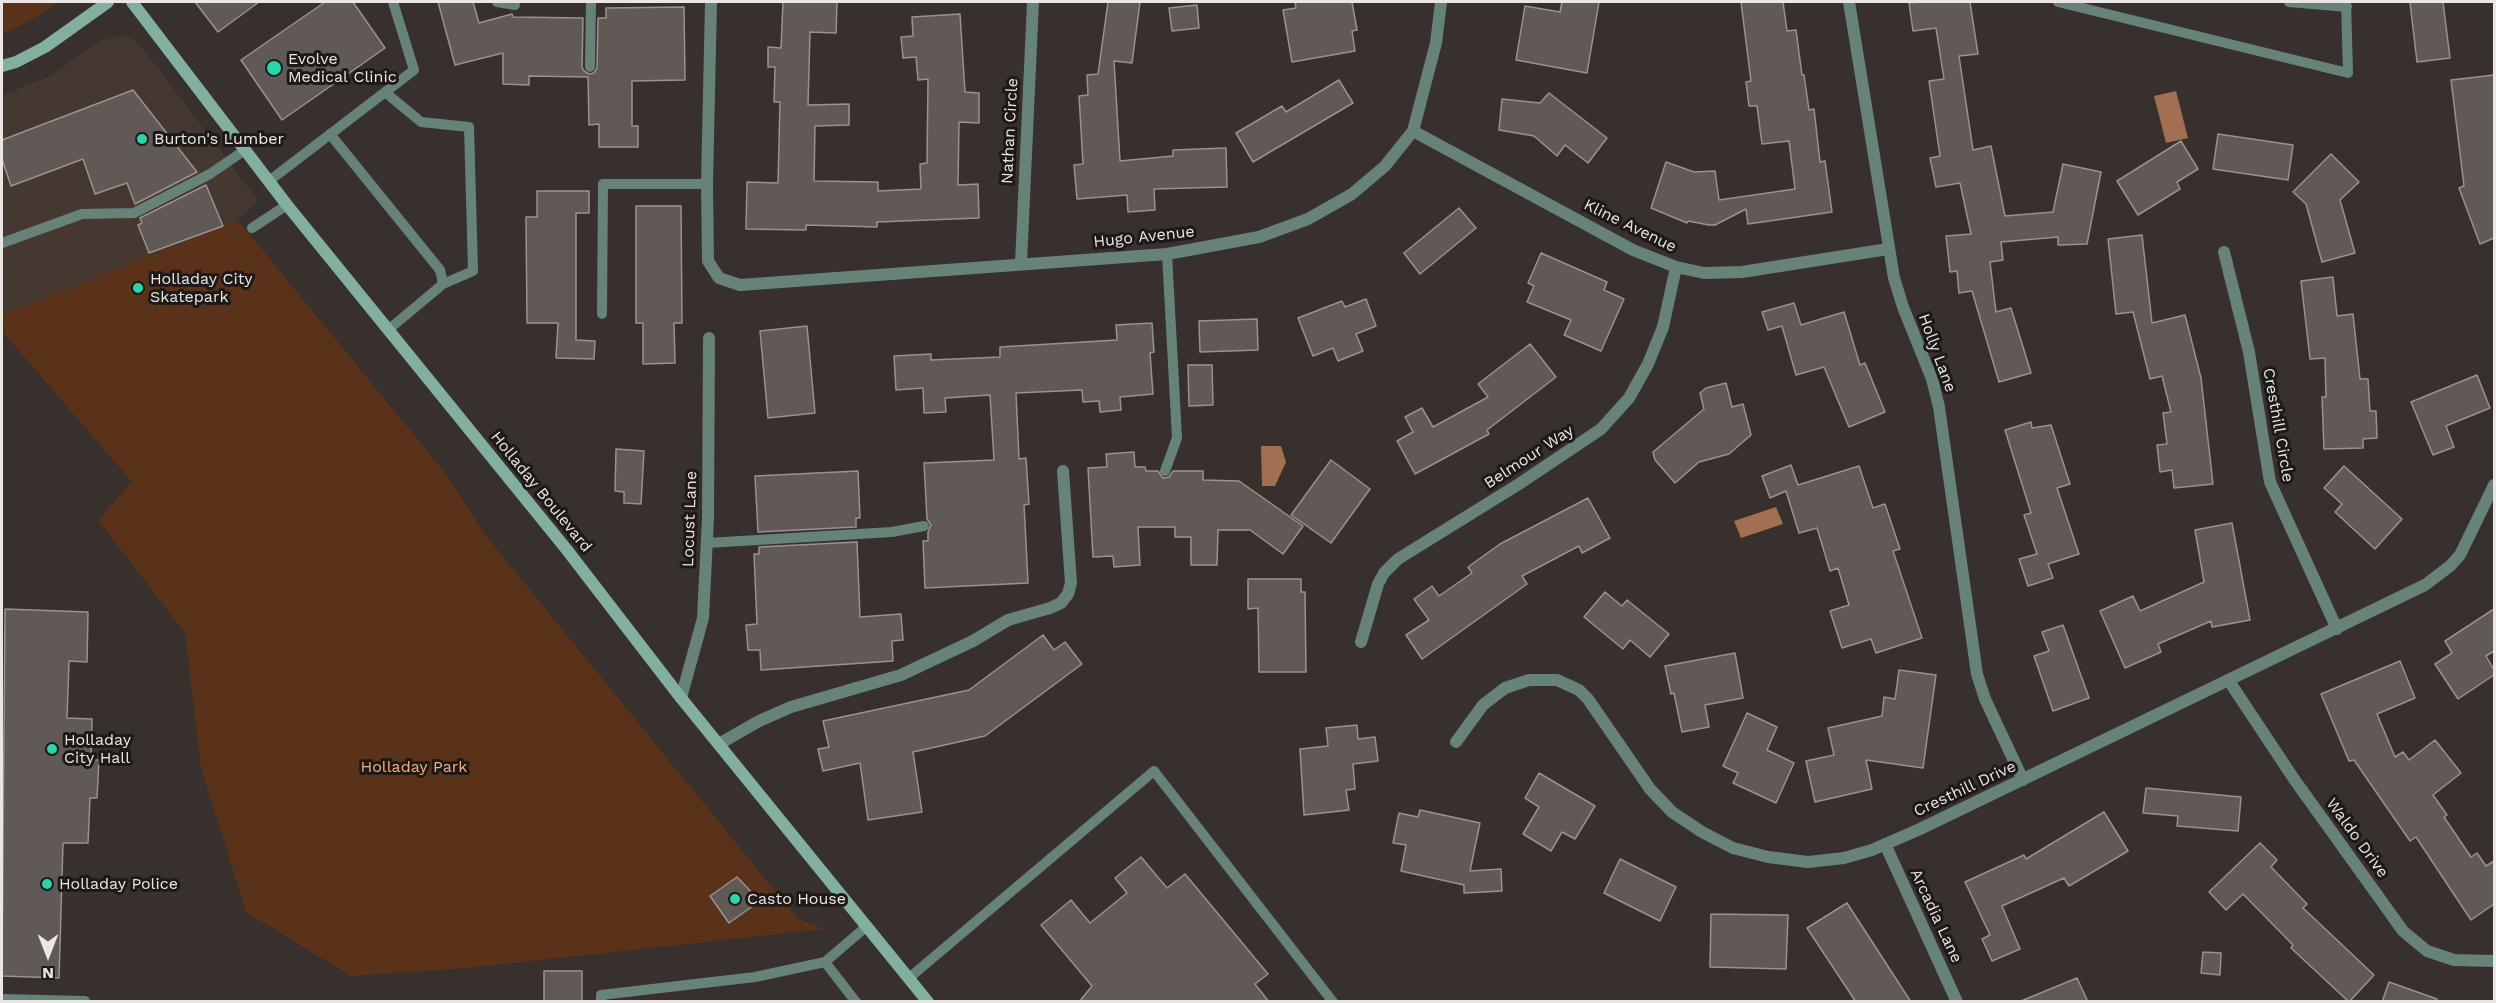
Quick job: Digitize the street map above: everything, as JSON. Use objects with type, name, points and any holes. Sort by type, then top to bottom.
[{"type":"street","points":[[2,66],[16,62],[45,47],[108,2]]},
{"type":"street","name":"Holladay Boulevard","points":[[132,2],[287,205],[567,550],[681,698],[928,1002]]},
{"type":"street","points":[[707,184],[711,2]]},
{"type":"street","name":"Nathan Circle","points":[[1021,263],[1033,2]]},
{"type":"street","name":"Hugo Avenue","points":[[707,184],[708,261],[719,278],[740,285],[1167,254],[1259,237],[1308,219],[1352,194],[1385,166],[1413,131],[1436,43],[1441,2]]},
{"type":"street","name":"Holly Lane","points":[[1849,2],[1888,249],[1898,294],[1936,392],[1980,687],[2023,780]]},
{"type":"street","name":"Kline Avenue","points":[[1413,131],[1633,250],[1676,267],[1704,273],[1742,272],[1888,249]]},
{"type":"street","name":"Cresthill Circle","points":[[2224,252],[2248,352],[2270,482],[2280,509],[2337,629]]},
{"type":"street","name":"Belmour Way","points":[[1361,642],[1378,584],[1384,573],[1398,559],[1519,484],[1601,429],[1629,398],[1648,364],[1663,327],[1676,267]]},
{"type":"street","name":"Locust Lane","points":[[681,698],[703,618],[709,338]]},
{"type":"street","points":[[719,744],[790,707],[901,675],[973,641],[1008,620],[1061,603],[1068,594],[1071,582],[1063,471]]},
{"type":"street","name":"Cresthill Drive","points":[[1456,742],[1478,710],[1505,688],[1529,680],[1557,680],[1580,690],[1608,725],[1641,777],[1660,800],[1686,822],[1718,841],[1749,853],[1808,862],[1844,858],[1885,844],[2023,780],[2425,585],[2450,566],[2467,543],[2494,485]]},
{"type":"street","name":"Waldo Drive","points":[[2229,681],[2294,779],[2403,931],[2427,951],[2454,960],[2494,961]]},
{"type":"street","name":"Arcadia Lane","points":[[1885,844],[1957,1002]]},
{"type":"lane","points":[[270,181],[414,70],[393,2]]},
{"type":"lane","points":[[497,2],[515,5]]},
{"type":"lane","points":[[590,67],[591,2]]},
{"type":"lane","points":[[2058,2],[2348,73],[2347,4],[2289,2]]},
{"type":"lane","points":[[385,92],[421,122],[469,127],[473,271],[443,284],[388,330]]},
{"type":"lane","points":[[330,134],[440,270],[443,284]]},
{"type":"lane","points":[[2,243],[82,214],[134,213],[210,174],[245,150]]},
{"type":"lane","points":[[602,314],[603,184],[707,184]]},
{"type":"lane","points":[[252,228],[287,205]]},
{"type":"lane","points":[[1166,471],[1177,438],[1167,254]]},
{"type":"lane","points":[[706,543],[892,532],[924,526]]},
{"type":"lane","points":[[909,978],[1154,771],[1333,1002]]},
{"type":"lane","points":[[601,1002],[602,995],[755,977],[825,962],[867,926]]},
{"type":"lane","points":[[825,962],[856,1002]]},
{"type":"lane","points":[[2,999],[85,1001]]},
{"type":"shaded area","points":[[123,35],[133,39],[142,47],[256,198],[256,203],[238,220],[2,315],[2,95],[50,76],[100,41]]},
{"type":"shaded area","points":[[2176,91],[2188,138],[2166,143],[2154,96]]},
{"type":"shaded area","points":[[1261,446],[1281,446],[1286,462],[1275,486],[1262,486]]},
{"type":"shaded area","points":[[1776,507],[1783,524],[1741,538],[1734,521]]},
{"type":"green space","points":[[2,2],[60,2],[24,24],[2,34]]},
{"type":"green space","name":"Holladay Park","points":[[238,220],[446,474],[483,532],[798,919],[824,929],[467,968],[351,976],[246,912],[201,768],[185,633],[98,520],[132,482],[2,331],[2,315]]},
{"type":"building","points":[[195,2],[259,2],[218,32]]},
{"type":"building","points":[[325,2],[353,2],[385,48],[282,120],[241,60]]},
{"type":"building","points":[[438,2],[473,2],[479,23],[512,14],[513,17],[583,18],[582,67],[589,74],[594,73],[597,68],[598,18],[606,18],[606,8],[684,7],[685,80],[632,81],[632,126],[638,126],[638,147],[599,147],[599,124],[589,125],[588,77],[529,76],[529,85],[503,84],[503,53],[455,65]]},
{"type":"building","points":[[783,2],[837,2],[836,33],[810,32],[808,105],[849,104],[849,125],[815,126],[814,181],[878,182],[878,191],[921,189],[920,164],[927,163],[928,79],[918,80],[916,57],[903,58],[901,37],[913,36],[912,17],[960,14],[965,92],[979,93],[979,123],[959,122],[958,185],[978,184],[979,218],[877,222],[877,227],[806,225],[806,230],[746,229],[747,182],[778,183],[780,102],[774,102],[775,67],[768,67],[768,47],[781,48]]},
{"type":"building","points":[[1108,2],[1140,2],[1132,63],[1114,61],[1120,161],[1173,156],[1173,150],[1226,148],[1227,187],[1154,189],[1155,210],[1128,212],[1127,195],[1077,199],[1074,165],[1083,164],[1079,96],[1088,95],[1087,75],[1098,74]]},
{"type":"building","points":[[1295,2],[1352,2],[1357,30],[1352,31],[1355,51],[1292,62],[1283,10],[1296,8]]},
{"type":"building","points":[[1562,2],[1599,2],[1587,73],[1516,60],[1525,6],[1560,12]]},
{"type":"building","points":[[1741,2],[1783,2],[1787,31],[1796,30],[1809,110],[1814,109],[1820,162],[1825,161],[1832,212],[1748,224],[1746,209],[1715,225],[1709,225],[1688,221],[1687,223],[1651,208],[1666,162],[1694,172],[1715,171],[1719,200],[1795,189],[1789,141],[1762,144],[1757,106],[1749,106],[1746,82],[1751,81]]},
{"type":"building","points":[[1970,2],[1978,54],[1959,56],[1973,150],[1991,146],[2005,216],[2053,212],[2063,164],[2101,172],[2087,244],[2058,245],[2058,237],[2001,242],[2003,260],[1990,262],[1996,312],[2011,308],[2031,373],[1999,382],[1972,291],[1959,293],[1957,271],[1950,272],[1946,236],[1971,234],[1960,183],[1936,187],[1930,158],[1940,156],[1929,81],[1944,79],[1936,28],[1913,31],[1909,3]]},
{"type":"building","points":[[2410,2],[2443,2],[2450,58],[2417,62]]},
{"type":"building","points":[[1197,5],[1199,28],[1172,31],[1169,8]]},
{"type":"building","points":[[2494,75],[2494,238],[2480,244],[2459,188],[2464,186],[2451,80]]},
{"type":"building","points":[[1339,80],[1353,103],[1253,162],[1236,133],[1282,106],[1286,112]]},
{"type":"building","points":[[133,90],[197,172],[135,204],[127,183],[95,194],[83,159],[11,186],[2,159],[2,140]]},
{"type":"building","points":[[1549,93],[1607,138],[1588,163],[1565,145],[1557,156],[1534,136],[1499,130],[1502,99],[1540,103]]},
{"type":"building","points":[[2218,134],[2293,145],[2288,180],[2213,169]]},
{"type":"building","points":[[2181,141],[2198,169],[2177,182],[2180,189],[2138,215],[2117,181]]},
{"type":"building","points":[[2331,154],[2359,182],[2340,200],[2355,253],[2322,262],[2306,204],[2293,192]]},
{"type":"building","points":[[206,185],[223,226],[149,253],[138,225],[142,223],[140,218]]},
{"type":"building","points":[[537,191],[589,191],[589,213],[576,213],[576,340],[595,341],[594,359],[556,358],[558,323],[527,323],[526,217],[537,217]]},
{"type":"building","points":[[636,206],[681,206],[682,323],[674,323],[675,363],[643,364],[643,323],[636,323]]},
{"type":"building","points":[[1459,208],[1476,228],[1420,274],[1404,253]]},
{"type":"building","points":[[2142,235],[2152,323],[2185,315],[2201,378],[2213,484],[2174,488],[2172,470],[2160,472],[2157,445],[2167,444],[2163,413],[2171,412],[2162,376],[2150,379],[2133,312],[2116,314],[2108,239]]},
{"type":"building","points":[[1541,253],[1607,282],[1604,290],[1624,299],[1601,351],[1564,335],[1571,320],[1527,302],[1534,286],[1528,283]]},
{"type":"building","points":[[2333,277],[2337,316],[2353,314],[2360,379],[2368,379],[2370,411],[2376,411],[2377,438],[2363,439],[2363,448],[2324,449],[2322,397],[2326,397],[2325,358],[2310,359],[2301,281]]},
{"type":"building","points":[[1366,299],[1376,326],[1356,334],[1363,351],[1338,361],[1333,348],[1313,356],[1298,318],[1342,301],[1345,307]]},
{"type":"building","points":[[1794,303],[1801,325],[1844,312],[1860,365],[1865,363],[1885,412],[1849,427],[1824,367],[1796,375],[1782,326],[1768,330],[1762,312]]},
{"type":"building","points":[[1257,319],[1258,350],[1200,352],[1199,321]]},
{"type":"building","points":[[1152,323],[1154,352],[1150,353],[1153,394],[1120,397],[1121,410],[1100,412],[1099,401],[1083,402],[1082,390],[1016,393],[1019,459],[1026,458],[1029,504],[1024,505],[1028,583],[925,588],[923,541],[928,541],[931,525],[927,519],[924,463],[994,460],[990,395],[945,398],[946,412],[924,413],[923,388],[896,390],[894,356],[931,354],[931,360],[1000,357],[1000,347],[1117,340],[1116,325]]},
{"type":"building","points":[[807,326],[815,413],[768,418],[760,331]]},
{"type":"building","points":[[1530,344],[1556,377],[1487,430],[1489,434],[1415,474],[1397,441],[1413,432],[1405,417],[1422,408],[1433,427],[1488,397],[1478,384]]},
{"type":"building","points":[[1188,365],[1212,365],[1213,405],[1189,406]]},
{"type":"building","points":[[2477,375],[2490,408],[2446,426],[2454,447],[2433,455],[2411,402]]},
{"type":"building","points":[[1726,383],[1732,407],[1743,404],[1751,435],[1729,454],[1699,462],[1675,483],[1655,460],[1653,452],[1704,409],[1700,393],[1706,388]]},
{"type":"building","points":[[2031,422],[2032,428],[2051,425],[2070,484],[2057,488],[2079,554],[2048,564],[2053,578],[2028,586],[2019,559],[2037,554],[2024,515],[2031,513],[2005,430]]},
{"type":"building","points":[[616,449],[644,451],[641,504],[624,503],[624,492],[615,491]]},
{"type":"building","points":[[1134,452],[1135,467],[1145,467],[1146,471],[1158,471],[1163,478],[1169,477],[1173,471],[1203,471],[1203,480],[1239,481],[1303,526],[1283,554],[1250,530],[1218,530],[1217,565],[1191,565],[1191,537],[1175,537],[1175,527],[1138,527],[1140,565],[1114,567],[1113,556],[1093,557],[1088,468],[1107,467],[1106,454]]},
{"type":"building","points":[[1331,460],[1370,489],[1331,543],[1291,515]]},
{"type":"building","points":[[1791,465],[1798,485],[1859,466],[1873,508],[1885,504],[1900,549],[1893,551],[1922,638],[1876,653],[1871,639],[1842,648],[1830,611],[1849,605],[1838,568],[1830,571],[1817,528],[1799,533],[1786,491],[1770,498],[1762,476]]},
{"type":"building","points":[[2344,466],[2402,519],[2375,549],[2335,512],[2342,504],[2324,488]]},
{"type":"building","points":[[858,471],[860,518],[856,518],[856,527],[758,532],[755,476]]},
{"type":"building","points":[[1588,498],[1610,538],[1582,553],[1579,546],[1522,576],[1527,584],[1422,659],[1406,635],[1429,620],[1414,599],[1432,586],[1439,596],[1472,573],[1468,567],[1500,544]]},
{"type":"building","points":[[2232,523],[2250,620],[2212,627],[2211,621],[2158,644],[2161,652],[2125,668],[2100,611],[2133,596],[2140,611],[2204,582],[2195,530]]},
{"type":"building","points":[[857,542],[860,617],[901,614],[903,640],[892,641],[893,661],[761,670],[760,650],[748,650],[746,625],[757,624],[754,554],[759,554],[759,547]]},
{"type":"building","points":[[1248,579],[1301,579],[1301,592],[1305,592],[1306,672],[1259,672],[1258,608],[1248,609]]},
{"type":"building","points":[[1605,592],[1622,606],[1627,600],[1669,634],[1650,657],[1630,640],[1623,649],[1584,617]]},
{"type":"building","points":[[5,609],[88,612],[87,662],[69,661],[67,718],[92,719],[91,760],[99,760],[97,798],[90,798],[88,843],[63,843],[59,978],[2,976]]},
{"type":"building","points":[[2494,609],[2494,651],[2486,656],[2494,670],[2494,675],[2458,699],[2435,664],[2452,653],[2445,641]]},
{"type":"building","points":[[2063,625],[2089,698],[2053,711],[2034,656],[2049,651],[2042,632]]},
{"type":"building","points":[[1043,635],[1054,650],[1065,642],[1082,664],[985,736],[913,752],[922,812],[868,820],[860,763],[823,771],[818,749],[829,747],[823,721],[969,690]]},
{"type":"building","points":[[1735,653],[1743,698],[1705,705],[1709,727],[1682,732],[1674,693],[1671,694],[1665,666]]},
{"type":"building","points":[[2400,661],[2415,698],[2377,714],[2395,757],[2403,752],[2409,760],[2435,740],[2461,773],[2433,795],[2447,815],[2444,817],[2471,857],[2477,853],[2486,866],[2494,861],[2494,904],[2471,920],[2416,837],[2410,841],[2354,760],[2349,761],[2321,694]]},
{"type":"building","points":[[1899,670],[1936,675],[1923,768],[1866,760],[1872,789],[1815,802],[1806,761],[1834,755],[1828,728],[1882,716],[1884,697],[1895,699]]},
{"type":"building","points":[[1747,713],[1777,727],[1767,750],[1794,763],[1776,803],[1733,783],[1738,773],[1723,766]]},
{"type":"building","points":[[1357,725],[1358,739],[1375,737],[1378,761],[1353,764],[1355,789],[1346,790],[1349,810],[1304,815],[1300,749],[1328,746],[1326,728]]},
{"type":"building","points":[[1539,773],[1595,806],[1575,839],[1562,832],[1551,851],[1523,834],[1539,807],[1525,798]]},
{"type":"building","points":[[2146,788],[2241,797],[2238,831],[2177,826],[2178,816],[2143,813]]},
{"type":"building","points":[[1420,810],[1480,823],[1470,871],[1501,869],[1502,891],[1464,893],[1464,885],[1401,871],[1406,845],[1393,843],[1399,813],[1418,817]]},
{"type":"building","points":[[2104,812],[2128,851],[2069,886],[2064,878],[2002,906],[2020,949],[1992,961],[1982,939],[1990,935],[1965,882],[2024,855],[2026,859]]},
{"type":"building","points":[[2260,843],[2277,860],[2271,867],[2307,904],[2303,908],[2374,975],[2349,1002],[2291,948],[2293,945],[2243,894],[2226,910],[2209,892]]},
{"type":"building","points":[[1141,857],[1167,888],[1185,874],[1268,974],[1255,984],[1269,1002],[1079,1002],[1092,986],[1041,925],[1071,900],[1090,923],[1127,893],[1115,878]]},
{"type":"building","points":[[1620,859],[1676,887],[1660,921],[1604,893]]},
{"type":"building","name":"Casto House","points":[[737,877],[760,901],[729,923],[710,896]]},
{"type":"building","points":[[1847,903],[1911,1002],[1856,1002],[1807,928]]},
{"type":"building","points":[[1711,914],[1788,915],[1786,969],[1710,967]]},
{"type":"building","points":[[2203,952],[2221,953],[2220,975],[2201,973]]},
{"type":"building","points":[[544,971],[582,971],[582,1002],[544,1002]]},
{"type":"building","points":[[2077,978],[2088,1002],[2021,1002],[2021,1001]]},
{"type":"building","points":[[2389,982],[2437,999],[2437,1002],[2382,1002]]},
{"type":"place","name":"Evolve Medical Clinic","points":[[274,68]]},
{"type":"place","name":"Burton's Lumber","points":[[142,139]]},
{"type":"place","name":"Holladay City Skatepark","points":[[138,288]]},
{"type":"place","name":"Holladay City Hall","points":[[52,749]]},
{"type":"place","name":"Holladay Police","points":[[47,884]]},
{"type":"place","name":"Casto House","points":[[735,899]]}]
